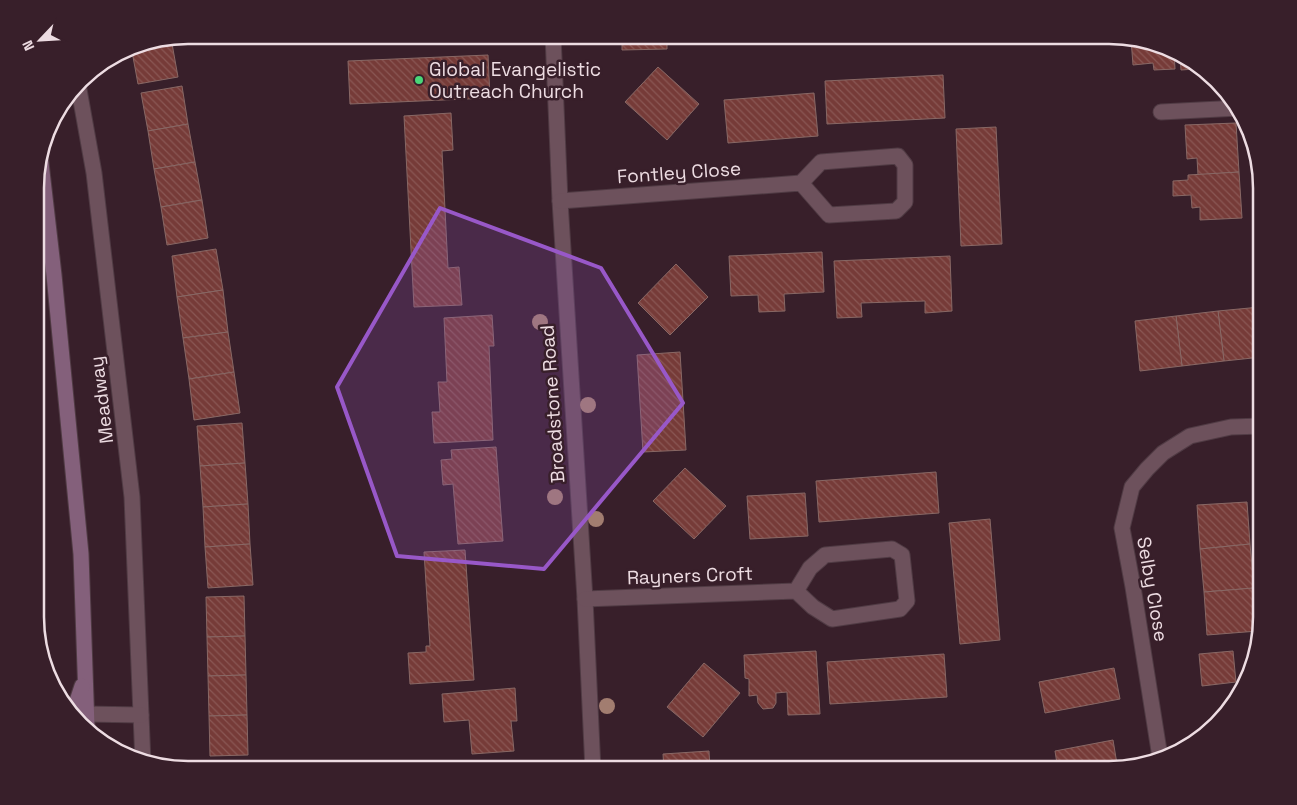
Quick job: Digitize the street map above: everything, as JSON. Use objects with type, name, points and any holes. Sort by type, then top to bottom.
[{"type":"street","name":"Broadstone Road","points":[[553,44],[560,201],[593,761]]},
{"type":"street","name":"Meadway","points":[[80,92],[94,173],[132,496],[143,754]]},
{"type":"street","points":[[1161,112],[1229,108]]},
{"type":"street","points":[[898,156],[905,165],[905,202],[896,211],[829,215],[801,183],[820,162],[898,156]]},
{"type":"street","name":"Fontley Close","points":[[560,201],[801,183]]},
{"type":"street","name":"Meadway","points":[[44,189],[81,554],[85,678],[82,715]]},
{"type":"street","name":"Selby Close","points":[[1159,752],[1122,528],[1132,486],[1162,453],[1190,436],[1231,427],[1253,426]]},
{"type":"street","points":[[892,549],[902,555],[907,601],[900,609],[832,619],[813,607],[796,591],[810,568],[825,555],[892,549]]},
{"type":"street","name":"Rayners Croft","points":[[584,599],[796,591]]},
{"type":"street","name":"Meadway","points":[[85,718],[141,715]]},
{"type":"highlighted area","points":[[440,208],[601,268],[683,403],[544,569],[397,556],[337,387]]},
{"type":"building","points":[[622,44],[667,44],[667,49],[622,50]]},
{"type":"building","points":[[172,45],[178,77],[138,84],[133,55]]},
{"type":"building","points":[[1132,46],[1156,51],[1173,59],[1175,69],[1154,70],[1153,63],[1133,65]]},
{"type":"building","name":"Global Evangelistic Outreach Church","points":[[488,55],[490,98],[350,104],[348,61]]},
{"type":"building","points":[[1181,63],[1191,69],[1181,70]]},
{"type":"building","points":[[658,67],[699,104],[667,140],[625,102]]},
{"type":"building","points":[[943,75],[945,118],[827,124],[825,81]]},
{"type":"building","points":[[182,86],[188,124],[148,131],[141,93]]},
{"type":"building","points":[[814,93],[818,136],[728,143],[724,100]]},
{"type":"building","points":[[451,113],[453,150],[442,151],[448,268],[459,267],[462,305],[414,307],[404,116]]},
{"type":"building","points":[[1236,123],[1239,172],[1198,175],[1197,158],[1187,159],[1185,125]]},
{"type":"building","points":[[188,124],[195,162],[154,169],[148,131]]},
{"type":"building","points":[[996,127],[1002,244],[961,246],[956,129]]},
{"type":"building","points":[[195,162],[202,200],[161,207],[154,169]]},
{"type":"building","points":[[1239,172],[1242,218],[1200,220],[1200,207],[1192,208],[1191,195],[1173,196],[1173,181],[1188,180],[1188,175]]},
{"type":"building","points":[[202,200],[208,238],[167,245],[161,207]]},
{"type":"building","points":[[216,249],[223,290],[177,297],[172,256]]},
{"type":"building","points":[[822,252],[824,292],[784,294],[785,311],[759,312],[758,295],[731,296],[729,256]]},
{"type":"building","points":[[950,256],[952,311],[925,313],[925,301],[861,303],[862,317],[837,318],[834,261]]},
{"type":"building","points":[[676,264],[708,297],[670,335],[638,303]]},
{"type":"building","points":[[223,290],[228,332],[183,338],[177,297]]},
{"type":"building","points":[[1253,308],[1253,358],[1224,361],[1218,311]]},
{"type":"building","points":[[1218,311],[1224,361],[1182,366],[1176,316]]},
{"type":"building","points":[[492,315],[494,346],[489,346],[493,440],[434,443],[432,412],[440,412],[438,382],[447,382],[444,318]]},
{"type":"building","points":[[1176,316],[1182,366],[1140,371],[1135,321]]},
{"type":"building","points":[[228,332],[234,372],[189,379],[183,338]]},
{"type":"building","points":[[680,352],[686,450],[643,452],[637,355]]},
{"type":"building","points":[[234,372],[240,413],[194,420],[189,379]]},
{"type":"building","points":[[242,423],[245,463],[200,466],[197,426]]},
{"type":"building","points":[[496,447],[503,541],[458,544],[453,484],[443,485],[441,460],[452,459],[451,450]]},
{"type":"building","points":[[245,463],[248,504],[203,507],[200,466]]},
{"type":"building","points":[[685,468],[726,506],[694,539],[653,501]]},
{"type":"building","points":[[936,472],[939,513],[819,522],[816,481]]},
{"type":"building","points":[[805,493],[808,536],[750,539],[747,496]]},
{"type":"building","points":[[1247,502],[1250,544],[1200,549],[1197,505]]},
{"type":"building","points":[[248,504],[250,544],[205,547],[203,507]]},
{"type":"building","points":[[990,519],[1000,640],[960,644],[949,523]]},
{"type":"building","points":[[250,544],[253,585],[208,588],[205,547]]},
{"type":"building","points":[[1250,544],[1253,588],[1204,592],[1200,549]]},
{"type":"building","points":[[465,550],[474,680],[410,684],[408,653],[426,652],[426,646],[430,646],[424,552]]},
{"type":"building","points":[[1253,588],[1252,631],[1207,635],[1204,592]]},
{"type":"building","points":[[244,596],[245,636],[207,637],[206,597]]},
{"type":"building","points":[[245,636],[246,675],[208,676],[207,637]]},
{"type":"building","points":[[816,651],[820,714],[788,715],[787,692],[776,693],[776,703],[773,708],[763,709],[758,703],[757,695],[749,696],[749,679],[745,678],[744,655]]},
{"type":"building","points":[[1233,651],[1236,682],[1202,686],[1199,654]]},
{"type":"building","points":[[944,654],[947,697],[830,704],[827,662]]},
{"type":"building","points":[[704,663],[740,693],[703,737],[667,707]]},
{"type":"building","points":[[1114,668],[1120,699],[1045,713],[1039,682]]},
{"type":"building","points":[[246,675],[247,715],[209,716],[208,676]]},
{"type":"building","points":[[515,688],[517,721],[511,721],[514,751],[472,754],[469,720],[444,722],[442,694]]},
{"type":"building","points":[[247,715],[248,755],[210,756],[209,716]]},
{"type":"building","points":[[1113,740],[1116,761],[1057,761],[1055,751]]},
{"type":"building","points":[[709,751],[710,761],[663,761],[663,754]]},
{"type":"place","name":"Global Evangelistic Outreach Church","points":[[419,80]]}]
